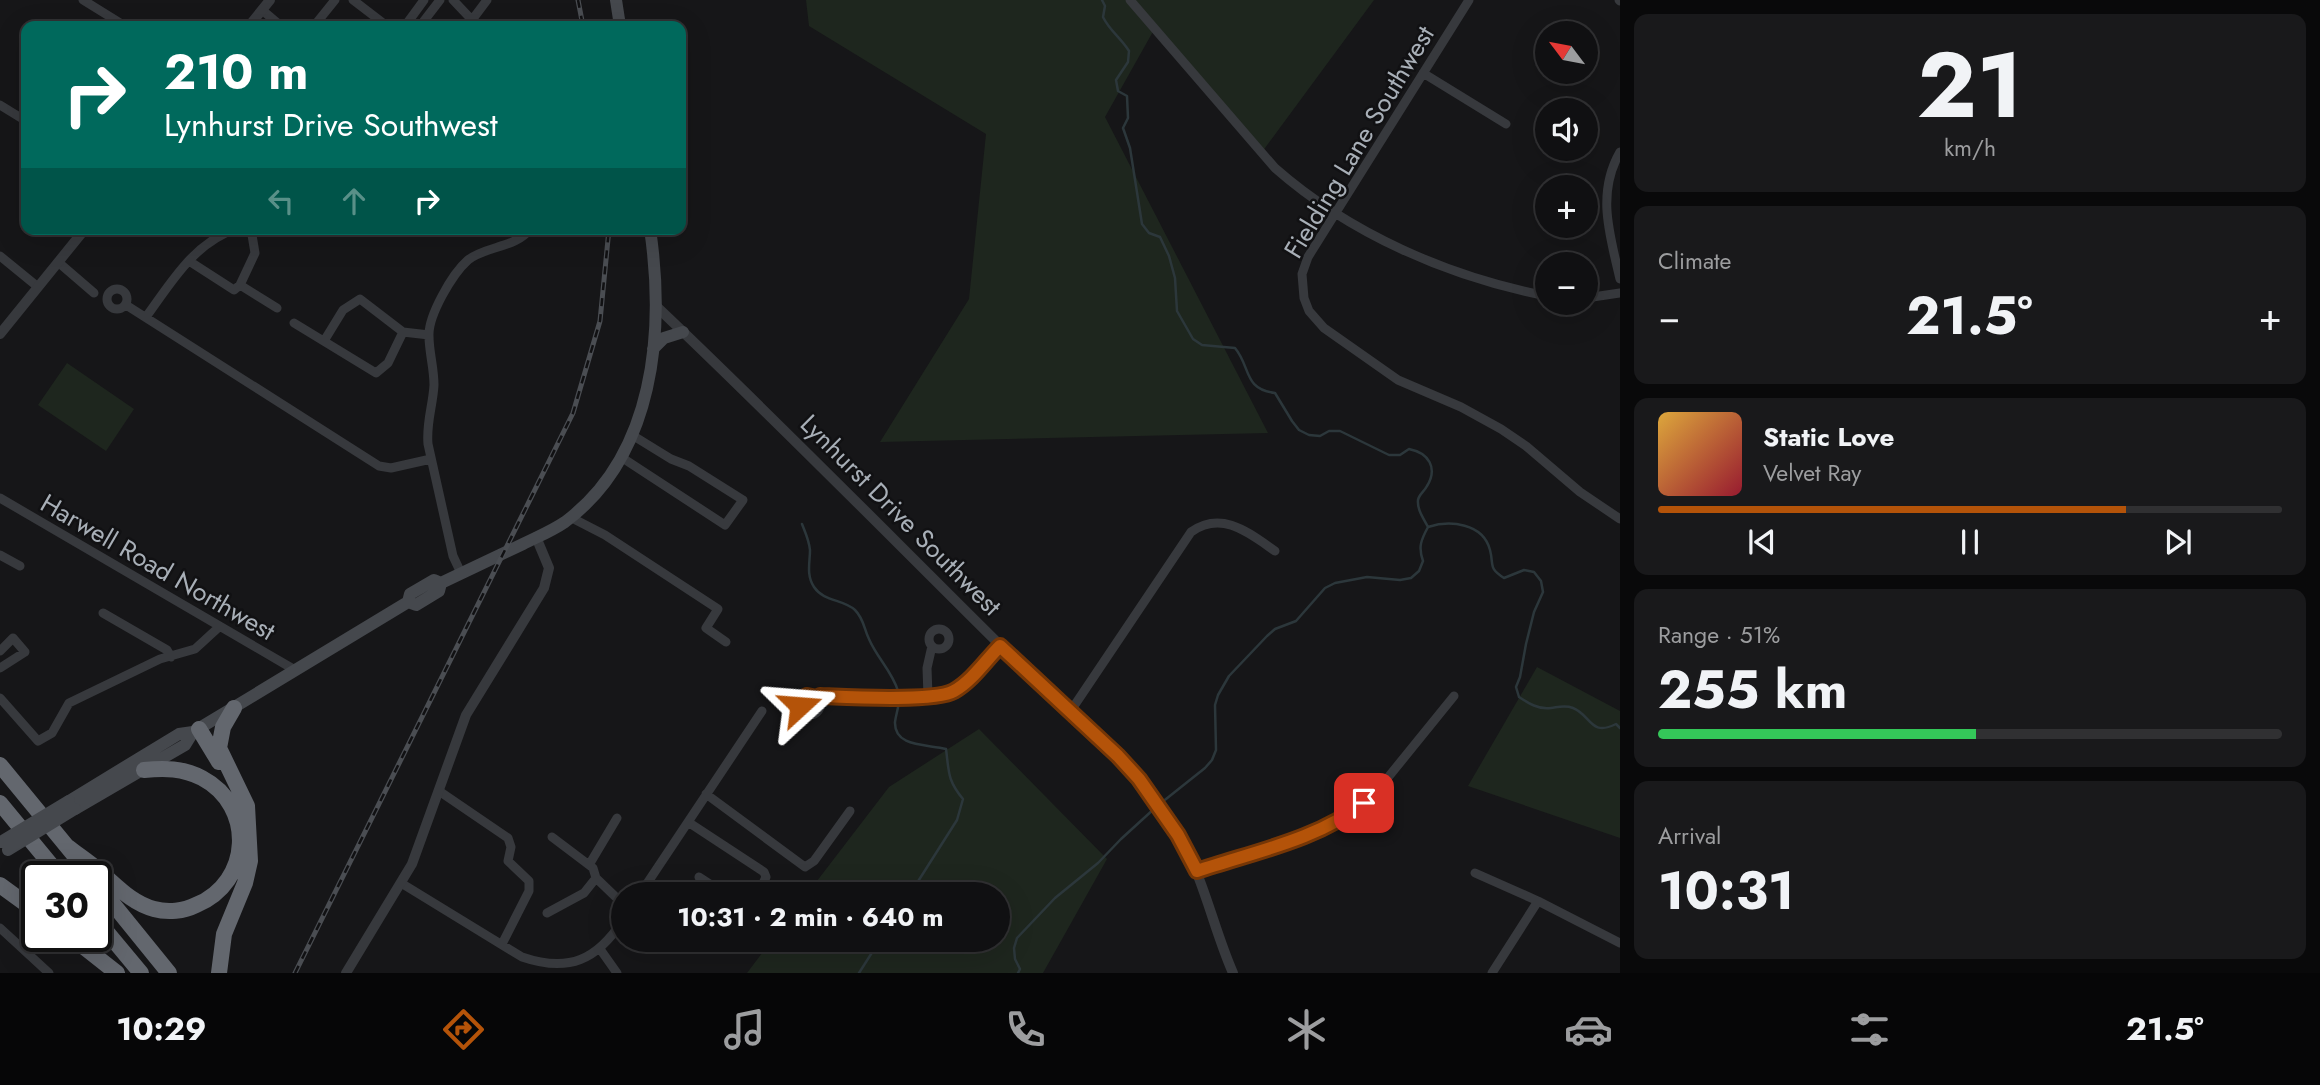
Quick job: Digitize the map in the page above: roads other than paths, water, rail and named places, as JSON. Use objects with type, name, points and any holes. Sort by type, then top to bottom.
[{"type":"highway","points":[[219,973],[224,934],[248,871],[251,847],[247,806],[219,748],[223,727],[233,708]]},
{"type":"highway","points":[[196,731],[237,795],[249,832]]},
{"type":"highway","points":[[68,847],[141,904],[160,911],[184,910],[213,896],[234,869],[240,837],[236,816],[224,786],[196,731]]},
{"type":"highway","points":[[0,765],[79,861]]},
{"type":"highway","points":[[144,770],[170,769],[191,774],[211,784],[229,800]]},
{"type":"highway","points":[[2,805],[48,861]]},
{"type":"highway","points":[[0,885],[21,900]]},
{"type":"highway","points":[[112,903],[169,973]]},
{"type":"highway","points":[[112,938],[141,973]]},
{"type":"highway","points":[[90,952],[117,973]]},
{"type":"main road","points":[[616,0],[619,21]]},
{"type":"main road","points":[[72,805],[144,770],[185,745],[196,731],[408,602],[410,594],[434,580],[441,583],[536,537],[570,517],[587,502],[621,457],[644,401],[657,307],[651,235]]},
{"type":"main road","points":[[653,349],[664,338],[683,332]]},
{"type":"main road","points":[[2,848],[179,734],[196,731]]},
{"type":"street","points":[[83,0],[117,21]]},
{"type":"street","points":[[253,21],[271,0]]},
{"type":"street","points":[[318,21],[335,0]]},
{"type":"street","points":[[353,0],[380,21]]},
{"type":"street","points":[[409,21],[424,0]]},
{"type":"street","points":[[424,21],[440,0]]},
{"type":"street","points":[[453,0],[473,21]]},
{"type":"street","points":[[476,21],[487,0]]},
{"type":"street","points":[[1130,0],[1275,167],[1303,192],[1403,250],[1428,261],[1535,294]]},
{"type":"street","name":"Fielding Lane Southwest","points":[[1469,0],[1308,257],[1302,274],[1304,298],[1317,321],[1398,380],[1461,407],[1501,429],[1527,446],[1580,492],[1620,519]]},
{"type":"street","points":[[262,10],[275,21]]},
{"type":"street","points":[[1423,73],[1506,124]]},
{"type":"street","points":[[0,105],[21,118]]},
{"type":"street","points":[[1620,152],[1612,168],[1605,199],[1606,218],[1620,279]]},
{"type":"street","points":[[0,334],[80,235]]},
{"type":"street","points":[[146,317],[188,261],[220,235]]},
{"type":"street","points":[[188,261],[234,289],[240,285],[255,253],[252,235]]},
{"type":"street","points":[[461,573],[453,556],[427,430],[433,386],[429,335],[433,312],[468,260],[483,251],[524,235]]},
{"type":"street","points":[[0,256],[38,287]]},
{"type":"street","points":[[58,262],[94,293]]},
{"type":"street","points":[[240,285],[277,308]]},
{"type":"street","points":[[1598,296],[1620,293]]},
{"type":"street","points":[[324,341],[343,310],[360,299],[403,332],[429,335]]},
{"type":"street","points":[[126,305],[379,466],[391,468],[431,459]]},
{"type":"street","name":"Lynhurst Drive Southwest","points":[[657,307],[1000,646],[1118,756],[1139,779],[1178,835],[1197,871],[1233,973]]},
{"type":"street","points":[[294,323],[376,373],[388,363],[403,332]]},
{"type":"street","points":[[621,457],[725,525],[743,500],[632,435]]},
{"type":"street","name":"Harwell Road Northwest","points":[[0,498],[295,670]]},
{"type":"street","points":[[570,517],[605,535],[718,609],[706,628],[726,642]]},
{"type":"street","points":[[1070,712],[1191,532],[1207,523],[1225,522],[1252,535],[1275,551]]},
{"type":"street","points":[[346,973],[401,883],[421,844],[466,715],[548,579],[549,568],[536,537]]},
{"type":"street","points":[[0,555],[20,566]]},
{"type":"street","points":[[103,613],[167,650],[171,657]]},
{"type":"street","points":[[0,698],[38,741],[52,733],[69,704],[132,671],[195,649],[219,627]]},
{"type":"street","points":[[0,651],[13,638],[25,652],[0,668]]},
{"type":"street","points":[[928,696],[927,668],[932,646]]},
{"type":"street","points":[[817,698],[943,695],[954,691],[1000,646]]},
{"type":"street","points":[[1197,871],[1317,832],[1348,816],[1377,791],[1454,696]]},
{"type":"street","points":[[648,882],[762,711]]},
{"type":"street","points":[[439,791],[508,838],[511,847],[508,861],[529,881],[529,891],[502,944]]},
{"type":"street","points":[[706,794],[805,867],[814,861],[850,811]]},
{"type":"street","points":[[589,865],[617,818]]},
{"type":"street","points":[[688,822],[764,872],[766,877],[764,882]]},
{"type":"street","points":[[552,837],[589,865],[596,878],[611,892]]},
{"type":"street","points":[[1475,873],[1538,901],[1620,943]]},
{"type":"street","points":[[699,877],[707,882]]},
{"type":"street","points":[[547,913],[584,893],[596,878]]},
{"type":"street","points":[[401,883],[522,957],[557,969],[600,949],[611,939]]},
{"type":"street","points":[[1492,973],[1538,901]]},
{"type":"street","points":[[0,928],[49,973]]},
{"type":"street","points":[[600,949],[617,973]]},
{"type":"waterway","points":[[1102,0],[1105,6],[1103,17],[1129,51],[1128,62],[1116,80],[1118,91],[1127,96],[1128,118],[1123,128],[1130,148],[1142,224],[1149,233],[1160,237],[1169,256],[1175,278],[1177,311],[1193,339],[1202,345],[1235,348],[1252,382],[1265,391],[1275,393],[1299,430],[1320,436],[1329,431],[1340,431],[1389,455],[1400,455],[1409,449],[1422,454],[1430,462],[1432,473],[1418,500],[1428,527]]},
{"type":"waterway","points":[[802,524],[810,550],[809,573],[814,587],[823,595],[850,606],[858,613],[872,646],[898,691]]},
{"type":"waterway","points":[[1161,803],[1212,760],[1216,750],[1215,705],[1218,695],[1229,676],[1267,636],[1275,629],[1296,621],[1325,588],[1335,583],[1367,577],[1400,580],[1411,578],[1419,571],[1423,561],[1422,540],[1428,527],[1437,525],[1465,526],[1480,534],[1490,550],[1492,566],[1504,578],[1524,570],[1534,572],[1541,581],[1543,592],[1534,612],[1516,687],[1519,697],[1542,708],[1573,708],[1601,728],[1616,724],[1620,728]]},
{"type":"waterway","points":[[899,699],[896,730],[906,741],[946,749],[951,781],[963,799],[957,820],[918,882]]},
{"type":"waterway","points":[[1018,973],[1020,969],[1014,948],[1017,938],[1055,898],[1098,863],[1155,808]]},
{"type":"waterway","points":[[859,973],[872,952]]},
{"type":"railway","points":[[578,0],[582,21]]},
{"type":"railway","points":[[295,973],[573,413],[600,321],[608,235]]}]
